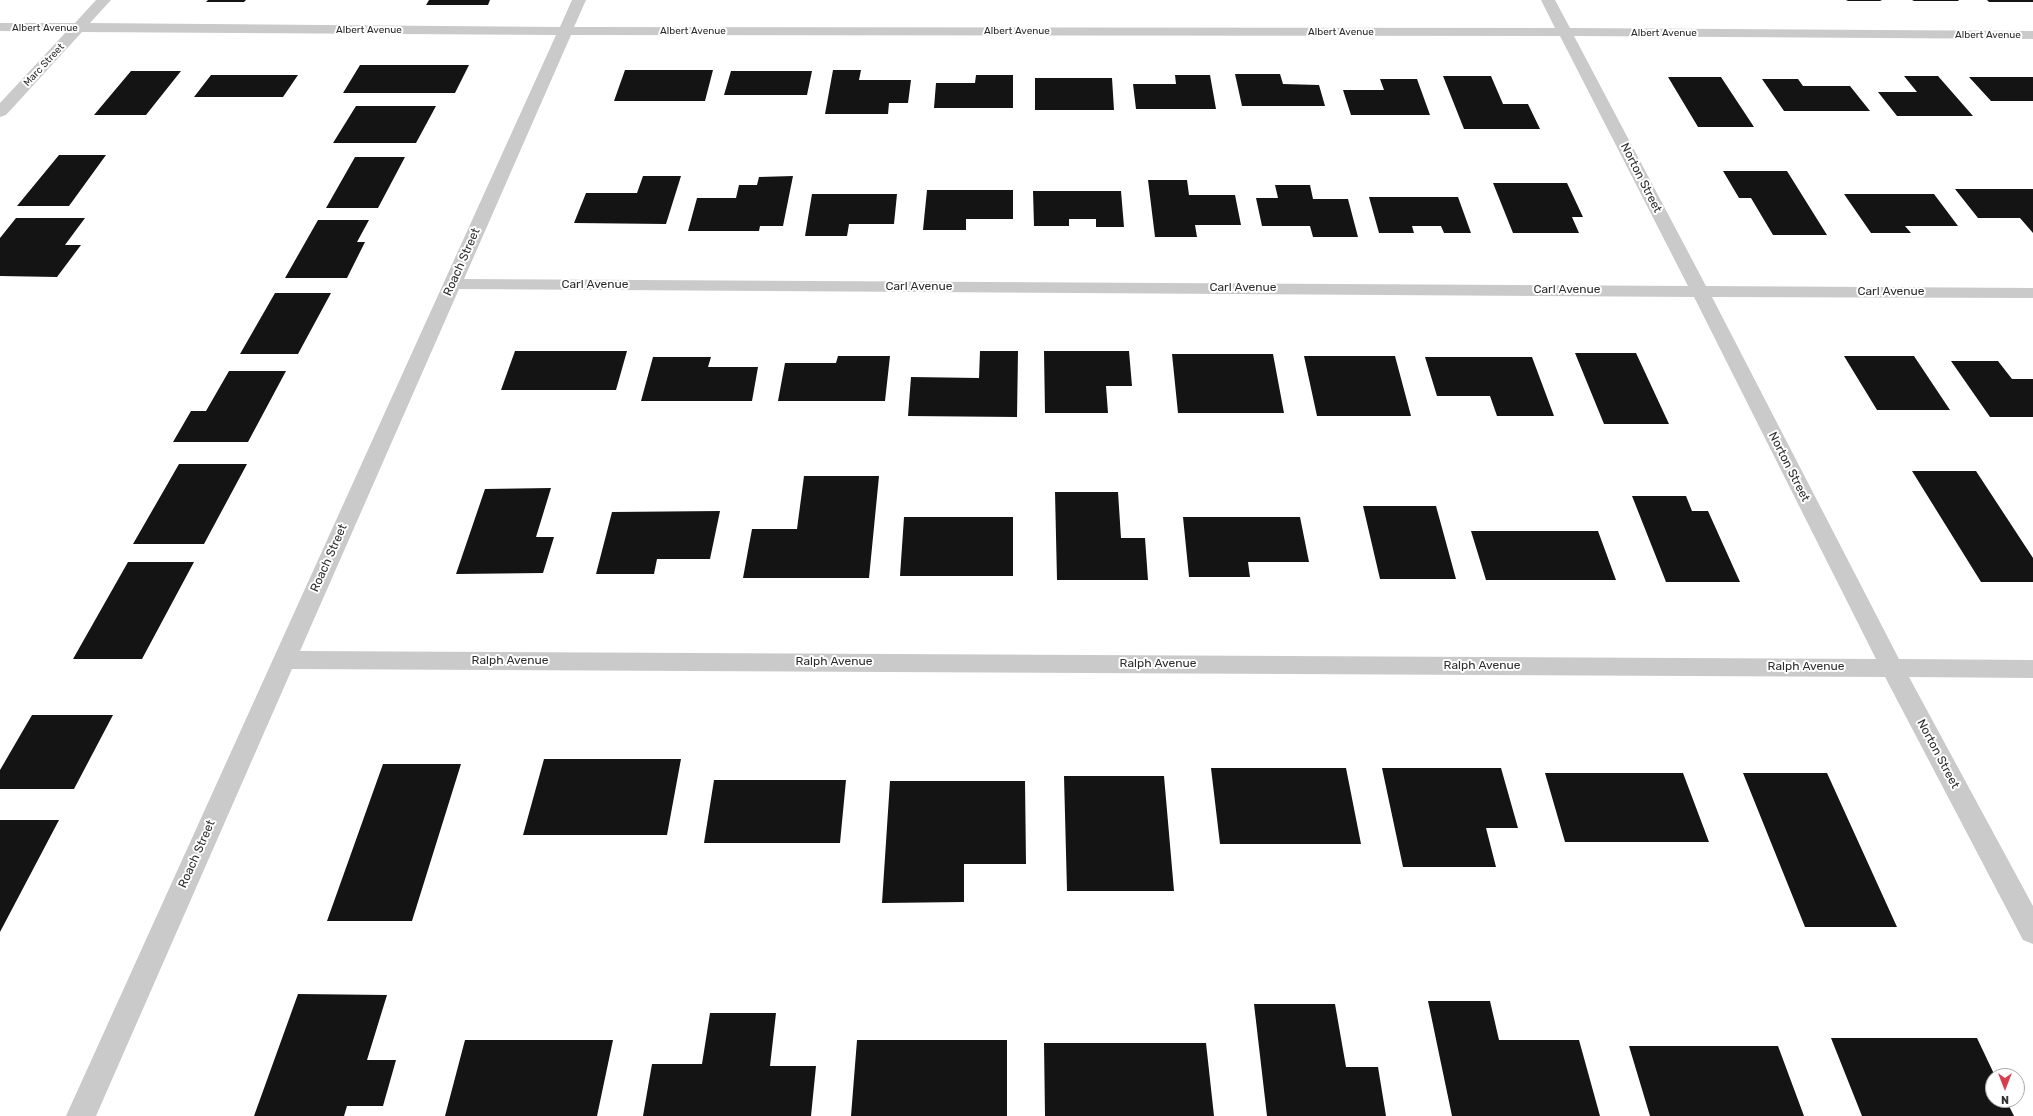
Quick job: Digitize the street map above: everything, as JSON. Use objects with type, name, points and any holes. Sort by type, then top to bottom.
[{"type":"street","name":"Marc Street","points":[[0,112],[104,0]]},
{"type":"street","name":"Roach Street","points":[[81,1116],[283,660],[579,0]]},
{"type":"street","name":"Norton Street","points":[[1548,0],[1700,291],[1892,668],[2033,932]]},
{"type":"street","name":"Albert Avenue","points":[[0,28],[565,31],[1565,32],[2033,35]]},
{"type":"street","name":"Carl Avenue","points":[[452,284],[2033,292]]},
{"type":"street","name":"Ralph Avenue","points":[[283,660],[2033,668]]},
{"type":"building","points":[[208,0],[246,0],[244,2],[206,2]]},
{"type":"building","points":[[429,0],[490,0],[488,5],[426,5]]},
{"type":"building","points":[[1846,0],[1880,0],[1882,1],[1848,1]]},
{"type":"building","points":[[1912,0],[1958,0],[1959,1],[1914,1]]},
{"type":"building","points":[[1987,0],[2033,0],[2033,2],[1989,2]]},
{"type":"building","points":[[360,65],[469,65],[455,93],[343,93]]},
{"type":"building","points":[[625,70],[713,70],[705,101],[614,101]]},
{"type":"building","points":[[833,70],[861,70],[859,80],[911,80],[908,103],[889,103],[888,114],[825,114]]},
{"type":"building","points":[[131,71],[181,71],[146,115],[94,115]]},
{"type":"building","points":[[731,71],[812,71],[807,95],[724,95]]},
{"type":"building","points":[[1235,74],[1280,74],[1283,84],[1319,85],[1325,106],[1242,106]]},
{"type":"building","points":[[211,75],[298,75],[283,97],[194,97]]},
{"type":"building","points":[[976,75],[1013,75],[1013,108],[934,108],[936,83],[975,83]]},
{"type":"building","points":[[1175,75],[1210,75],[1216,109],[1136,109],[1133,84],[1176,84]]},
{"type":"building","points":[[1443,76],[1491,76],[1503,104],[1528,104],[1540,129],[1464,129]]},
{"type":"building","points":[[1904,76],[1938,76],[1973,116],[1897,116],[1878,92],[1917,92]]},
{"type":"building","points":[[1668,77],[1721,77],[1754,127],[1698,127]]},
{"type":"building","points":[[1969,77],[2033,77],[2033,101],[1991,101]]},
{"type":"building","points":[[1035,78],[1112,78],[1114,110],[1035,110]]},
{"type":"building","points":[[1380,79],[1417,79],[1430,115],[1351,115],[1343,90],[1384,90]]},
{"type":"building","points":[[1762,79],[1798,79],[1803,86],[1850,86],[1870,111],[1784,111]]},
{"type":"building","points":[[356,106],[436,106],[416,143],[333,143]]},
{"type":"building","points":[[59,155],[106,155],[69,206],[17,206]]},
{"type":"building","points":[[355,157],[405,157],[378,208],[326,208]]},
{"type":"building","points":[[1723,171],[1787,171],[1827,235],[1773,235],[1751,198],[1739,198]]},
{"type":"building","points":[[643,176],[681,176],[666,224],[574,223],[586,193],[637,193]]},
{"type":"building","points":[[793,176],[783,226],[760,226],[759,231],[688,231],[697,198],[736,198],[739,185],[757,185],[759,177]]},
{"type":"building","points":[[1148,180],[1187,180],[1189,195],[1235,195],[1241,225],[1195,225],[1197,237],[1155,237]]},
{"type":"building","points":[[1493,183],[1567,183],[1583,217],[1572,217],[1579,233],[1513,233]]},
{"type":"building","points":[[1275,185],[1310,185],[1313,199],[1348,199],[1358,237],[1313,237],[1310,226],[1262,226],[1256,198],[1278,198]]},
{"type":"building","points":[[1955,189],[2033,189],[2033,233],[2020,218],[1978,218]]},
{"type":"building","points":[[927,190],[1013,190],[1013,219],[966,219],[966,230],[923,230]]},
{"type":"building","points":[[1033,191],[1121,191],[1124,227],[1096,227],[1096,219],[1069,219],[1069,226],[1034,226]]},
{"type":"building","points":[[812,194],[897,194],[894,224],[849,224],[847,236],[805,236]]},
{"type":"building","points":[[1844,194],[1934,194],[1958,226],[1905,226],[1911,233],[1871,233]]},
{"type":"building","points":[[1369,197],[1458,197],[1471,233],[1444,233],[1441,226],[1412,226],[1414,233],[1379,233]]},
{"type":"building","points":[[16,218],[85,218],[65,245],[81,245],[57,277],[0,276],[0,238]]},
{"type":"building","points":[[318,220],[369,220],[357,242],[365,242],[347,278],[285,278]]},
{"type":"building","points":[[275,293],[331,293],[298,354],[240,354]]},
{"type":"building","points":[[515,351],[627,351],[616,390],[501,390]]},
{"type":"building","points":[[980,351],[1018,351],[1017,417],[908,416],[911,377],[979,378]]},
{"type":"building","points":[[1044,351],[1129,351],[1132,386],[1106,386],[1108,413],[1045,413]]},
{"type":"building","points":[[1575,353],[1636,353],[1669,424],[1604,424]]},
{"type":"building","points":[[1172,354],[1273,354],[1284,413],[1178,413]]},
{"type":"building","points":[[838,356],[890,356],[885,401],[778,401],[785,363],[836,363]]},
{"type":"building","points":[[1304,356],[1395,356],[1411,416],[1317,416]]},
{"type":"building","points":[[1844,356],[1914,356],[1950,410],[1877,410]]},
{"type":"building","points":[[653,357],[711,357],[708,367],[758,367],[752,401],[641,401]]},
{"type":"building","points":[[1425,357],[1532,357],[1554,416],[1497,416],[1490,396],[1437,396]]},
{"type":"building","points":[[1951,361],[1998,361],[2012,379],[2033,379],[2033,417],[1990,417]]},
{"type":"building","points":[[229,371],[286,371],[248,442],[173,442],[191,411],[206,411]]},
{"type":"building","points":[[179,464],[247,464],[204,544],[133,544]]},
{"type":"building","points":[[1912,471],[1976,471],[2033,558],[2033,582],[1981,582]]},
{"type":"building","points":[[804,476],[879,476],[869,578],[743,578],[752,529],[797,529]]},
{"type":"building","points":[[551,488],[536,537],[554,537],[543,573],[456,574],[485,489]]},
{"type":"building","points":[[1055,492],[1118,492],[1121,538],[1145,538],[1148,580],[1057,580]]},
{"type":"building","points":[[1632,496],[1686,496],[1692,511],[1708,511],[1740,582],[1666,582]]},
{"type":"building","points":[[1363,506],[1436,506],[1456,579],[1380,579]]},
{"type":"building","points":[[720,511],[710,559],[657,559],[654,574],[596,574],[612,512]]},
{"type":"building","points":[[904,517],[1013,517],[1013,576],[900,576]]},
{"type":"building","points":[[1183,517],[1300,517],[1309,562],[1248,562],[1250,577],[1189,577]]},
{"type":"building","points":[[1471,531],[1598,531],[1616,580],[1486,580]]},
{"type":"building","points":[[128,562],[194,562],[142,659],[73,659]]},
{"type":"building","points":[[32,715],[113,715],[74,789],[0,789],[0,770]]},
{"type":"building","points":[[544,759],[681,759],[667,835],[523,835]]},
{"type":"building","points":[[383,764],[461,764],[412,921],[327,921]]},
{"type":"building","points":[[1211,768],[1346,768],[1361,844],[1220,844]]},
{"type":"building","points":[[1382,768],[1501,768],[1518,828],[1486,828],[1496,867],[1403,867]]},
{"type":"building","points":[[1545,773],[1683,773],[1709,842],[1565,842]]},
{"type":"building","points":[[1743,773],[1827,773],[1897,927],[1805,927]]},
{"type":"building","points":[[1064,776],[1164,776],[1174,891],[1067,891]]},
{"type":"building","points":[[714,780],[846,780],[840,843],[704,843]]},
{"type":"building","points":[[890,781],[1025,781],[1026,864],[964,864],[964,902],[882,903]]},
{"type":"building","points":[[0,820],[59,820],[0,932]]},
{"type":"building","points":[[298,994],[387,995],[367,1060],[396,1060],[383,1106],[347,1106],[344,1116],[254,1116]]},
{"type":"building","points":[[1428,1001],[1490,1001],[1499,1040],[1579,1040],[1600,1116],[1452,1116]]},
{"type":"building","points":[[1254,1004],[1335,1004],[1346,1067],[1378,1067],[1386,1116],[1267,1116]]},
{"type":"building","points":[[710,1013],[776,1013],[770,1066],[816,1066],[811,1116],[643,1116],[652,1064],[702,1064]]},
{"type":"building","points":[[1831,1038],[1977,1038],[1991,1068],[1985,1068],[1985,1108],[2010,1108],[2014,1116],[1862,1116]]},
{"type":"building","points":[[465,1040],[613,1040],[597,1116],[445,1116]]},
{"type":"building","points":[[857,1040],[1007,1040],[1007,1116],[851,1116]]},
{"type":"building","points":[[1044,1043],[1206,1043],[1214,1116],[1045,1116]]},
{"type":"building","points":[[1629,1046],[1778,1046],[1804,1116],[1650,1116]]}]
